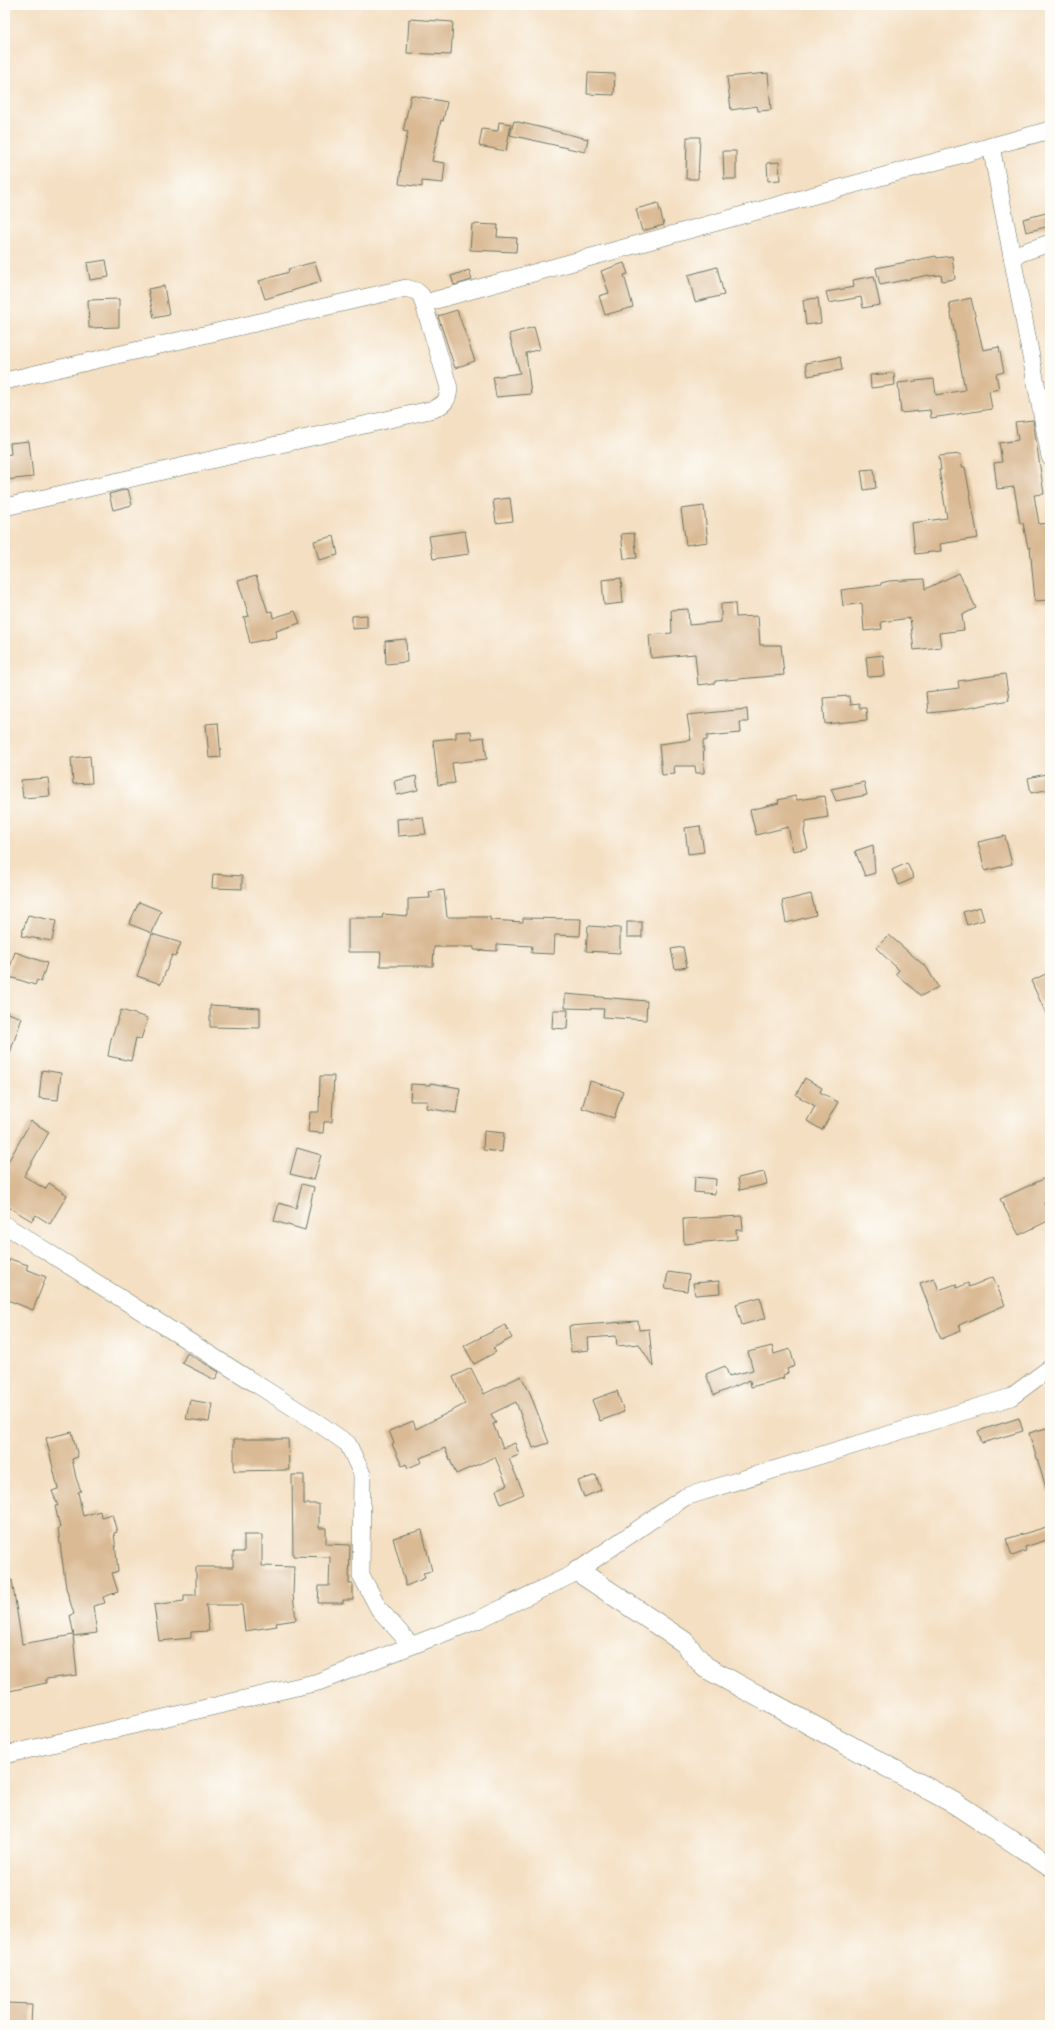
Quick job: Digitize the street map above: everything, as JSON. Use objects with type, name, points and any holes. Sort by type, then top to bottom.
[{"type":"street","points":[[424,303],[1050,130]]},
{"type":"street","points":[[991,146],[1050,457]]},
{"type":"street","points":[[1012,256],[1050,243]]},
{"type":"street","points":[[5,381],[406,288],[416,291],[421,295],[449,388],[449,398],[444,405],[434,409],[5,507]]},
{"type":"street","points":[[5,1225],[321,1425],[348,1444],[362,1474],[361,1575],[379,1608],[411,1645]]},
{"type":"street","points":[[5,1755],[318,1682],[480,1619],[578,1571],[685,1497],[1011,1398],[1050,1368]]},
{"type":"street","points":[[578,1571],[684,1642],[705,1667],[956,1804],[1050,1866]]},
{"type":"building","points":[[409,19],[453,22],[451,55],[407,53]]},
{"type":"building","points":[[588,73],[615,74],[614,95],[587,94]]},
{"type":"building","points":[[768,73],[771,110],[758,111],[757,106],[731,110],[727,77]]},
{"type":"building","points":[[411,95],[447,102],[443,121],[441,120],[432,161],[445,163],[443,183],[422,181],[422,187],[399,184],[402,158],[408,132],[403,131]]},
{"type":"building","points":[[514,121],[588,139],[585,152],[510,135]]},
{"type":"building","points":[[499,122],[511,124],[506,151],[479,146],[482,129],[498,131]]},
{"type":"building","points":[[687,137],[700,137],[698,179],[686,179]]},
{"type":"building","points":[[723,151],[736,151],[736,179],[724,179]]},
{"type":"building","points":[[779,162],[780,180],[768,181],[767,163]]},
{"type":"building","points":[[658,203],[664,225],[642,231],[636,209]]},
{"type":"building","points":[[1050,212],[1050,226],[1026,232],[1023,219]]},
{"type":"building","points":[[472,224],[498,225],[497,237],[517,238],[516,252],[470,250]]},
{"type":"building","points":[[936,256],[937,258],[952,256],[955,279],[942,281],[941,275],[929,275],[880,285],[876,268]]},
{"type":"building","points":[[106,260],[109,277],[90,280],[87,263]]},
{"type":"building","points":[[315,262],[321,282],[265,299],[259,281],[289,272],[288,269]]},
{"type":"building","points":[[624,263],[628,274],[624,275],[633,307],[605,315],[599,296],[609,293],[601,271]]},
{"type":"building","points":[[717,267],[724,295],[695,302],[688,275]]},
{"type":"building","points":[[469,270],[472,280],[454,285],[451,276]]},
{"type":"building","points":[[874,276],[880,305],[863,308],[861,297],[829,303],[826,292],[854,287],[853,280]]},
{"type":"building","points":[[164,286],[169,315],[154,318],[148,289]]},
{"type":"building","points":[[818,298],[821,323],[806,325],[803,300]]},
{"type":"building","points":[[971,298],[983,350],[999,347],[1004,372],[996,374],[999,389],[989,391],[992,409],[931,418],[930,410],[901,413],[898,383],[934,379],[936,395],[965,390],[949,303]]},
{"type":"building","points":[[119,299],[119,327],[89,328],[88,300]]},
{"type":"building","points":[[457,310],[475,361],[455,368],[438,316]]},
{"type":"building","points":[[534,327],[540,349],[526,353],[531,394],[496,397],[493,377],[520,373],[509,334]]},
{"type":"building","points":[[840,357],[842,370],[808,376],[806,363]]},
{"type":"building","points":[[894,373],[895,385],[871,388],[870,375]]},
{"type":"building","points":[[1033,420],[1044,494],[1034,495],[1039,524],[1050,523],[1050,600],[1035,601],[1030,547],[1028,548],[1023,523],[1020,523],[1014,487],[997,489],[994,463],[1002,462],[999,443],[1018,440],[1015,422]]},
{"type":"building","points":[[29,441],[33,477],[5,480],[5,455],[11,454],[10,443]]},
{"type":"building","points":[[961,454],[962,467],[965,467],[978,538],[940,544],[941,551],[915,554],[912,523],[947,518],[939,470],[941,470],[939,456]]},
{"type":"building","points":[[874,469],[876,488],[864,490],[861,470]]},
{"type":"building","points":[[128,489],[132,505],[113,510],[109,494]]},
{"type":"building","points":[[510,498],[513,521],[496,523],[493,500]]},
{"type":"building","points":[[704,506],[708,542],[686,545],[681,509]]},
{"type":"building","points":[[465,531],[469,554],[433,559],[429,536]]},
{"type":"building","points":[[634,533],[637,558],[624,559],[621,534]]},
{"type":"building","points":[[334,536],[338,555],[319,560],[314,541]]},
{"type":"building","points":[[959,573],[976,608],[962,615],[964,630],[939,633],[941,647],[914,650],[910,618],[881,622],[882,629],[864,631],[862,603],[843,606],[841,590],[881,585],[881,583],[889,581],[924,579],[925,589]]},
{"type":"building","points":[[256,576],[268,612],[272,611],[273,618],[295,611],[300,623],[276,631],[277,637],[250,643],[244,617],[249,616],[238,581]]},
{"type":"building","points":[[621,578],[623,603],[604,605],[602,580]]},
{"type":"building","points":[[735,603],[736,617],[758,616],[760,645],[781,645],[784,675],[715,681],[715,683],[698,685],[695,654],[651,658],[649,635],[672,633],[671,610],[688,609],[689,625],[721,622],[721,604]]},
{"type":"building","points":[[367,615],[367,628],[352,629],[352,616]]},
{"type":"building","points":[[406,639],[407,662],[386,664],[385,641]]},
{"type":"building","points":[[883,655],[885,676],[868,677],[866,657]]},
{"type":"building","points":[[1005,674],[1009,700],[958,710],[928,713],[926,692],[959,688],[958,681]]},
{"type":"building","points":[[849,696],[850,705],[859,704],[859,708],[866,708],[867,720],[825,724],[823,698]]},
{"type":"building","points":[[747,709],[748,722],[740,722],[741,733],[707,736],[707,740],[703,741],[704,773],[696,773],[695,766],[674,766],[675,774],[662,775],[659,744],[691,740],[687,715]]},
{"type":"building","points":[[218,723],[221,757],[209,758],[206,724]]},
{"type":"building","points":[[471,731],[472,739],[484,737],[487,759],[452,763],[455,783],[438,785],[433,740],[456,738],[456,732]]},
{"type":"building","points":[[90,756],[92,783],[73,784],[71,758]]},
{"type":"building","points":[[1050,773],[1050,789],[1031,793],[1028,778]]},
{"type":"building","points":[[416,776],[418,790],[397,795],[394,781]]},
{"type":"building","points":[[48,778],[50,796],[23,798],[21,780]]},
{"type":"building","points":[[864,782],[867,795],[836,801],[831,789]]},
{"type":"building","points":[[795,796],[797,800],[825,796],[828,817],[806,821],[804,832],[808,848],[793,851],[788,827],[756,835],[750,810],[779,803],[778,800]]},
{"type":"building","points":[[423,817],[426,834],[398,836],[397,819]]},
{"type":"building","points":[[700,826],[704,852],[688,854],[685,828]]},
{"type":"building","points":[[1005,836],[1012,864],[985,871],[978,842]]},
{"type":"building","points":[[873,845],[875,873],[865,876],[855,851]]},
{"type":"building","points":[[907,863],[914,878],[899,885],[892,870]]},
{"type":"building","points":[[213,874],[242,876],[242,889],[212,888]]},
{"type":"building","points":[[444,890],[447,917],[490,917],[490,920],[523,922],[523,918],[581,919],[580,936],[555,935],[554,954],[531,953],[532,946],[497,944],[497,951],[474,950],[474,947],[434,947],[433,966],[380,966],[381,952],[348,952],[348,918],[382,918],[383,914],[408,916],[408,899],[430,898],[429,892]]},
{"type":"building","points":[[811,894],[816,915],[786,923],[782,901]]},
{"type":"building","points":[[139,902],[161,911],[152,933],[129,924]]},
{"type":"building","points":[[980,907],[984,920],[967,925],[963,912]]},
{"type":"building","points":[[28,915],[56,921],[52,941],[21,936]]},
{"type":"building","points":[[627,922],[642,922],[642,937],[627,937]]},
{"type":"building","points":[[588,926],[620,928],[620,953],[586,951]]},
{"type":"building","points":[[152,934],[181,943],[176,956],[172,955],[161,984],[137,976]]},
{"type":"building","points":[[889,935],[927,968],[938,987],[921,996],[896,974],[899,970],[876,948]]},
{"type":"building","points":[[683,947],[687,967],[675,969],[671,949]]},
{"type":"building","points":[[15,952],[47,963],[41,982],[37,980],[35,985],[7,976]]},
{"type":"building","points":[[1050,972],[1050,1022],[1031,981]]},
{"type":"building","points":[[565,994],[647,1001],[646,1020],[603,1017],[604,1009],[565,1008]]},
{"type":"building","points":[[210,1005],[260,1008],[260,1028],[210,1027]]},
{"type":"building","points":[[121,1010],[148,1018],[141,1039],[136,1038],[131,1061],[108,1056],[111,1039]]},
{"type":"building","points":[[553,1010],[568,1010],[567,1029],[552,1028]]},
{"type":"building","points":[[5,1012],[22,1018],[7,1061],[5,1061]]},
{"type":"building","points":[[42,1070],[61,1073],[58,1100],[39,1098]]},
{"type":"building","points":[[320,1076],[334,1076],[332,1122],[324,1122],[323,1133],[308,1132],[310,1112],[319,1112]]},
{"type":"building","points":[[805,1078],[822,1088],[820,1092],[838,1102],[822,1130],[807,1121],[815,1106],[796,1095]]},
{"type":"building","points":[[590,1081],[623,1091],[614,1118],[582,1108]]},
{"type":"building","points":[[430,1083],[460,1088],[456,1113],[426,1108],[427,1101],[410,1101],[411,1084],[430,1085]]},
{"type":"building","points":[[31,1121],[49,1132],[24,1176],[45,1189],[49,1183],[67,1195],[50,1224],[36,1215],[32,1221],[5,1205],[5,1167]]},
{"type":"building","points":[[484,1131],[504,1133],[502,1152],[483,1150]]},
{"type":"building","points":[[297,1148],[321,1155],[314,1180],[290,1174]]},
{"type":"building","points":[[764,1172],[767,1184],[740,1190],[738,1178]]},
{"type":"building","points":[[1050,1176],[1050,1200],[1044,1203],[1050,1220],[1019,1235],[1000,1199]]},
{"type":"building","points":[[695,1177],[716,1179],[715,1194],[694,1192]]},
{"type":"building","points":[[302,1184],[314,1187],[305,1230],[274,1221],[279,1203],[296,1208]]},
{"type":"building","points":[[742,1216],[743,1230],[736,1230],[737,1239],[684,1244],[683,1219]]},
{"type":"building","points":[[10,1259],[28,1265],[26,1269],[46,1277],[33,1310],[5,1299],[5,1260],[9,1262]]},
{"type":"building","points":[[668,1272],[689,1275],[687,1291],[665,1288]]},
{"type":"building","points":[[993,1277],[1005,1305],[959,1325],[961,1331],[941,1339],[920,1283],[934,1278],[939,1290],[956,1284],[957,1288],[968,1283],[969,1287]]},
{"type":"building","points":[[719,1281],[720,1293],[695,1295],[693,1283]]},
{"type":"building","points":[[760,1297],[766,1318],[742,1325],[736,1304]]},
{"type":"building","points":[[638,1321],[639,1330],[649,1329],[653,1367],[639,1344],[617,1346],[616,1336],[588,1338],[589,1350],[571,1352],[569,1326]]},
{"type":"building","points":[[505,1325],[512,1338],[493,1348],[496,1352],[474,1364],[464,1346]]},
{"type":"building","points":[[772,1346],[774,1354],[790,1349],[795,1366],[787,1369],[788,1373],[783,1375],[784,1378],[751,1387],[750,1380],[714,1395],[706,1374],[725,1366],[729,1376],[753,1370],[748,1352]]},
{"type":"building","points":[[187,1353],[219,1372],[215,1380],[182,1363]]},
{"type":"building","points":[[471,1368],[484,1394],[521,1376],[530,1393],[549,1443],[533,1448],[516,1402],[491,1414],[496,1423],[493,1424],[503,1448],[515,1443],[519,1455],[509,1459],[524,1494],[501,1504],[496,1490],[507,1485],[495,1457],[456,1474],[445,1448],[420,1458],[422,1462],[408,1468],[406,1464],[402,1466],[392,1444],[394,1443],[389,1431],[413,1421],[416,1429],[465,1404],[453,1377]]},
{"type":"building","points":[[617,1391],[624,1412],[600,1421],[592,1400]]},
{"type":"building","points":[[190,1400],[212,1404],[209,1422],[186,1419]]},
{"type":"building","points":[[1019,1418],[1023,1431],[982,1443],[978,1431]]},
{"type":"building","points":[[1050,1427],[1050,1491],[1047,1491],[1029,1433]]},
{"type":"building","points":[[72,1432],[78,1457],[72,1459],[76,1478],[81,1491],[78,1492],[83,1516],[100,1511],[101,1517],[112,1514],[117,1532],[114,1533],[118,1571],[112,1573],[118,1592],[103,1597],[105,1603],[93,1606],[97,1633],[74,1636],[70,1615],[74,1614],[66,1588],[58,1528],[60,1528],[55,1506],[58,1506],[52,1491],[58,1489],[46,1438]]},
{"type":"building","points":[[234,1439],[288,1439],[289,1470],[234,1471]]},
{"type":"building","points":[[292,1475],[304,1475],[304,1504],[319,1504],[319,1528],[326,1528],[326,1544],[350,1545],[349,1584],[353,1584],[353,1600],[343,1600],[343,1603],[318,1603],[319,1586],[329,1586],[330,1557],[293,1556]]},
{"type":"building","points":[[596,1475],[601,1490],[584,1497],[578,1481]]},
{"type":"building","points":[[1050,1526],[1050,1539],[1025,1547],[1026,1551],[1012,1556],[1006,1539]]},
{"type":"building","points":[[422,1530],[432,1571],[423,1573],[425,1578],[406,1586],[393,1538]]},
{"type":"building","points":[[244,1535],[262,1535],[262,1566],[294,1567],[293,1595],[296,1620],[276,1623],[277,1626],[245,1631],[242,1605],[206,1605],[209,1631],[191,1632],[191,1638],[159,1641],[154,1605],[184,1601],[184,1595],[196,1595],[196,1567],[233,1567],[233,1552],[244,1552]]},
{"type":"building","points":[[12,1580],[22,1644],[73,1635],[77,1675],[46,1679],[46,1683],[5,1692],[5,1581]]},
{"type":"building","points":[[5,2003],[32,2004],[31,2025],[5,2025]]}]
